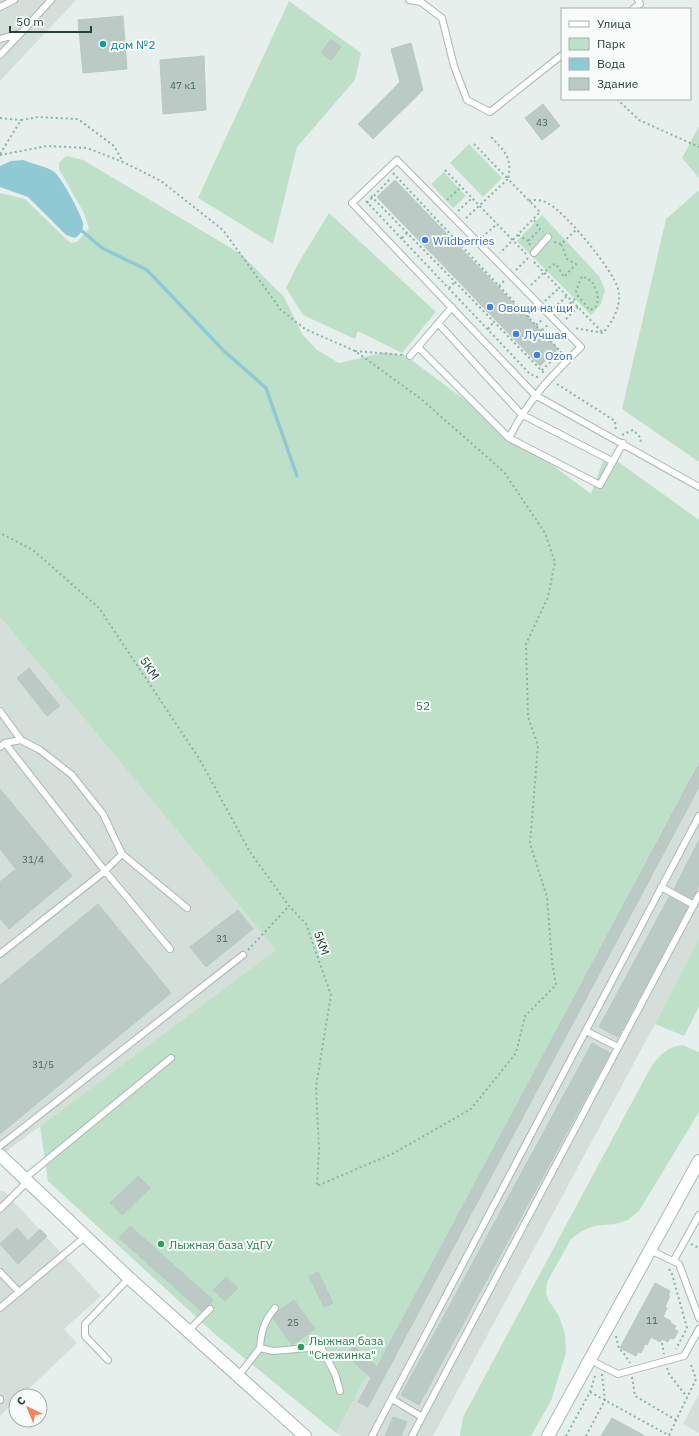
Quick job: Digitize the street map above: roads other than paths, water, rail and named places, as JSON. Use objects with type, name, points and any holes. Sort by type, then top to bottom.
[{"type":"street","points":[[0,1155],[129,1278],[189,1330],[305,1436]]},
{"type":"street","points":[[548,1436],[576,1384],[595,1362],[650,1250],[699,1161]]},
{"type":"lane","points":[[0,7],[14,0]]},
{"type":"lane","points":[[0,55],[50,0]]},
{"type":"lane","points":[[409,0],[421,2],[442,18],[454,66],[467,100],[490,112],[561,56]]},
{"type":"lane","points":[[634,8],[640,4],[638,0]]},
{"type":"lane","points":[[0,39],[21,33]]},
{"type":"lane","points":[[509,438],[521,414],[535,395],[581,347],[397,160],[367,191],[352,203],[535,395],[624,442],[699,487]]},
{"type":"lane","points":[[534,253],[548,237]]},
{"type":"lane","points":[[410,356],[452,307]]},
{"type":"lane","points":[[438,323],[521,414],[612,461]]},
{"type":"lane","points":[[418,347],[509,438],[600,485],[612,461],[624,442]]},
{"type":"lane","points":[[0,711],[21,740],[40,750],[72,775],[103,814],[122,854],[187,908]]},
{"type":"lane","points":[[21,740],[2,745],[170,949]]},
{"type":"lane","points":[[372,1436],[699,816]]},
{"type":"lane","points":[[0,954],[105,871],[122,854]]},
{"type":"lane","points":[[662,887],[694,905]]},
{"type":"lane","points":[[412,1436],[699,895]]},
{"type":"lane","points":[[0,1146],[243,955]]},
{"type":"lane","points":[[586,1031],[618,1047]]},
{"type":"lane","points":[[0,1209],[26,1180],[171,1058]]},
{"type":"lane","points":[[674,1260],[699,1215]]},
{"type":"lane","points":[[0,1308],[86,1236]]},
{"type":"lane","points":[[650,1250],[674,1260],[679,1264],[699,1318]]},
{"type":"lane","points":[[0,1272],[19,1292]]},
{"type":"lane","points":[[108,1360],[85,1336],[85,1324],[129,1278]]},
{"type":"lane","points":[[239,1375],[260,1348],[261,1332],[268,1317],[275,1308]]},
{"type":"lane","points":[[189,1330],[210,1309]]},
{"type":"lane","points":[[595,1362],[618,1374],[628,1369],[665,1358],[684,1356],[699,1329]]},
{"type":"lane","points":[[260,1348],[273,1351],[321,1347],[335,1374],[340,1391]]},
{"type":"lane","points":[[392,1399],[422,1417]]},
{"type":"water","points":[[23,160],[43,166],[57,174],[75,204],[83,223],[82,230],[77,237],[75,238],[66,235],[28,197],[0,187],[0,166],[11,161]]},
{"type":"waterway","points":[[82,231],[102,248],[147,270],[224,351],[266,388],[297,476]]},
{"type":"place","name":"дом №2","points":[[103,44]]},
{"type":"place","name":"Wildberries","points":[[425,240]]},
{"type":"place","name":"Овощи на щи","points":[[490,307]]},
{"type":"place","name":"Лучшая","points":[[516,334]]},
{"type":"place","name":"Ozon","points":[[537,355]]},
{"type":"place","name":"Лыжная база УдГУ","points":[[161,1244]]},
{"type":"place","name":"Лыжная база \"Снежинка\"","points":[[301,1347]]},
{"type":"park label","name":"52","points":[[423,705]]}]
